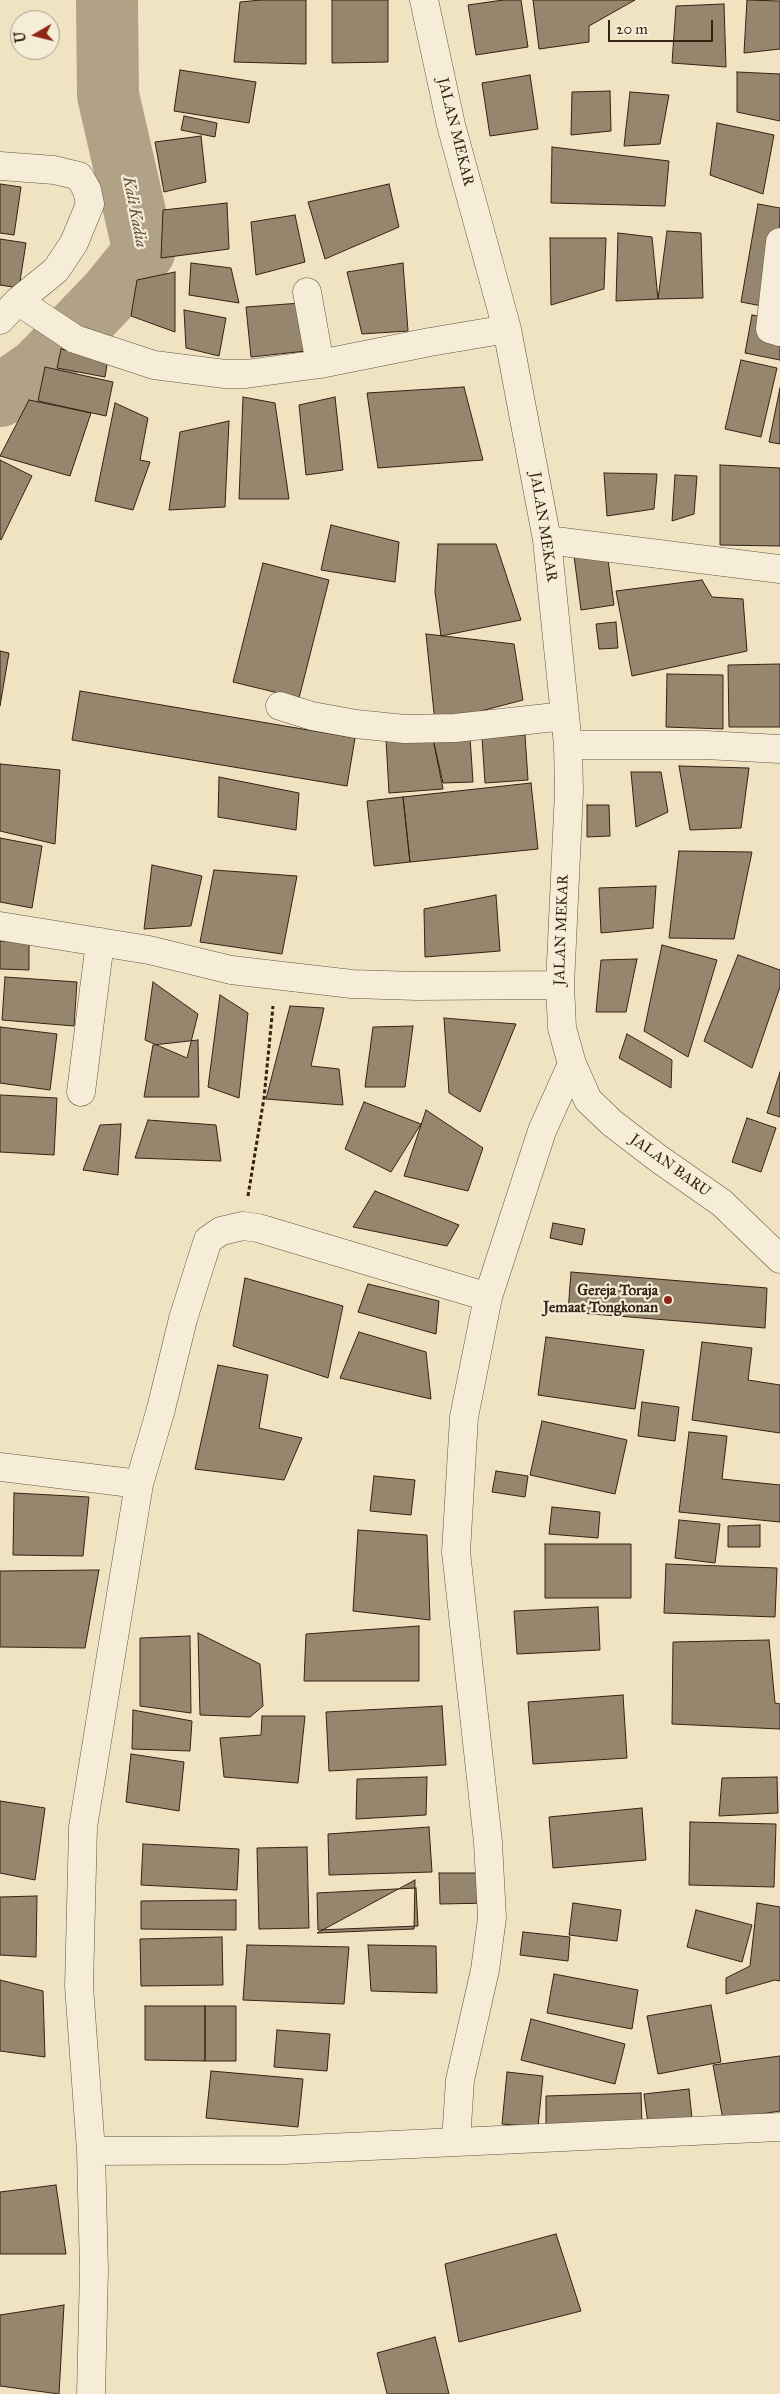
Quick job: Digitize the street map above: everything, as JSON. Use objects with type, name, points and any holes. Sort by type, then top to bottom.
[{"type":"street","name":"JALAN MEKAR","points":[[424,0],[451,125],[508,330],[547,540],[568,745],[570,792],[560,985],[562,1028],[572,1064]]},
{"type":"street","points":[[0,166],[54,170],[79,176],[87,190],[90,204],[74,243],[56,270],[15,310],[75,338],[154,365],[216,373],[246,374],[320,364],[430,342],[508,330]]},
{"type":"street","points":[[780,242],[770,329],[780,332]]},
{"type":"street","points":[[307,292],[320,364]]},
{"type":"street","points":[[547,540],[780,569]]},
{"type":"street","points":[[280,706],[312,716],[356,724],[404,729],[455,728],[565,716]]},
{"type":"street","points":[[568,745],[705,745],[780,749]]},
{"type":"street","points":[[0,926],[149,950],[230,970],[352,984],[417,986],[560,985]]},
{"type":"street","points":[[81,1092],[100,942]]},
{"type":"street","points":[[456,2141],[460,2080],[485,1970],[492,1918],[488,1842],[456,1552],[464,1417],[488,1296],[542,1131],[572,1064]]},
{"type":"street","name":"JALAN BARU","points":[[572,1064],[588,1100],[612,1123],[659,1159],[722,1202],[780,1259]]},
{"type":"street","points":[[90,2394],[94,2270],[90,2151],[78,1986],[83,1827],[139,1484],[161,1409],[183,1319],[208,1240],[220,1231],[242,1226],[258,1228],[488,1296]]},
{"type":"street","points":[[0,1467],[139,1484]]},
{"type":"street","points":[[90,2151],[284,2150],[780,2127]]},
{"type":"path","points":[[242,1226],[264,1098],[276,975]]},
{"type":"building","points":[[306,0],[306,64],[234,62],[240,2]]},
{"type":"building","points":[[332,0],[388,0],[388,62],[332,63]]},
{"type":"building","points":[[503,0],[521,0],[528,47],[476,55],[468,5]]},
{"type":"building","points":[[533,0],[635,0],[589,26],[589,42],[539,49]]},
{"type":"building","points":[[747,0],[780,1],[780,49],[744,53]]},
{"type":"building","points":[[724,4],[726,67],[672,63],[676,6]]},
{"type":"building","points":[[180,70],[256,82],[249,123],[174,111]]},
{"type":"building","points":[[737,72],[780,74],[780,121],[737,112]]},
{"type":"building","points":[[530,75],[538,129],[490,136],[482,83]]},
{"type":"building","points":[[610,91],[611,131],[571,135],[572,92]]},
{"type":"building","points":[[630,92],[669,95],[660,144],[624,146]]},
{"type":"building","points":[[184,116],[217,123],[215,137],[181,130]]},
{"type":"building","points":[[717,123],[774,135],[763,194],[710,175]]},
{"type":"building","points":[[201,136],[206,182],[164,192],[155,142]]},
{"type":"building","points":[[552,147],[669,161],[665,206],[551,203]]},
{"type":"building","points":[[0,184],[21,187],[14,235],[0,233]]},
{"type":"building","points":[[389,184],[399,227],[325,259],[308,202]]},
{"type":"building","points":[[227,203],[229,249],[161,258],[163,210]]},
{"type":"building","points":[[758,204],[780,208],[778,309],[741,302]]},
{"type":"building","points":[[295,215],[305,262],[256,275],[251,222]]},
{"type":"building","points":[[667,231],[701,233],[703,298],[658,299]]},
{"type":"building","points":[[618,233],[652,237],[658,299],[616,301]]},
{"type":"building","points":[[550,238],[606,238],[604,289],[551,305]]},
{"type":"building","points":[[0,239],[26,243],[19,288],[0,285]]},
{"type":"building","points":[[191,263],[231,268],[239,303],[189,295]]},
{"type":"building","points":[[403,263],[408,331],[362,334],[347,272]]},
{"type":"building","points":[[175,272],[175,332],[131,316],[137,280]]},
{"type":"building","points":[[301,303],[306,351],[251,357],[246,307]]},
{"type":"building","points":[[184,310],[226,318],[219,356],[186,348]]},
{"type":"building","points":[[752,315],[780,320],[780,360],[745,353]]},
{"type":"building","points":[[61,349],[108,359],[105,377],[57,368]]},
{"type":"building","points":[[741,360],[777,368],[761,437],[725,429]]},
{"type":"building","points":[[45,367],[113,382],[106,416],[38,401]]},
{"type":"building","points":[[464,387],[483,460],[378,468],[367,393]]},
{"type":"building","points":[[780,388],[780,444],[769,442]]},
{"type":"building","points":[[243,397],[275,403],[289,499],[239,499]]},
{"type":"building","points":[[335,397],[343,470],[306,475],[299,405]]},
{"type":"building","points":[[29,400],[91,413],[70,476],[0,456]]},
{"type":"building","points":[[115,403],[148,418],[140,460],[150,462],[133,510],[95,501]]},
{"type":"building","points":[[229,421],[225,507],[169,510],[180,432]]},
{"type":"building","points":[[0,460],[32,476],[1,540],[0,539]]},
{"type":"building","points":[[720,465],[780,468],[780,546],[720,545]]},
{"type":"building","points":[[604,473],[657,474],[654,509],[607,516]]},
{"type":"building","points":[[675,475],[697,476],[694,514],[672,521]]},
{"type":"building","points":[[331,525],[399,542],[395,582],[321,570]]},
{"type":"building","points":[[438,544],[496,544],[521,620],[441,636],[435,592]]},
{"type":"building","points":[[607,552],[614,605],[581,610],[574,556]]},
{"type":"building","points":[[263,563],[329,580],[299,698],[233,682]]},
{"type":"building","points":[[702,580],[712,597],[743,599],[747,651],[632,676],[616,591]]},
{"type":"building","points":[[616,622],[618,648],[599,649],[596,624]]},
{"type":"building","points":[[426,634],[514,644],[523,700],[435,723]]},
{"type":"building","points":[[0,651],[9,653],[0,706]]},
{"type":"building","points":[[780,664],[780,727],[729,727],[728,665]]},
{"type":"building","points":[[667,674],[723,675],[723,729],[666,727]]},
{"type":"building","points":[[80,691],[355,738],[347,786],[72,740]]},
{"type":"building","points":[[525,735],[528,780],[485,783],[482,738]]},
{"type":"building","points":[[470,737],[473,782],[443,783],[433,739]]},
{"type":"building","points":[[386,739],[433,739],[443,789],[389,793]]},
{"type":"building","points":[[0,764],[60,770],[55,844],[0,831]]},
{"type":"building","points":[[679,766],[749,768],[741,828],[690,830]]},
{"type":"building","points":[[631,772],[661,772],[668,812],[636,827]]},
{"type":"building","points":[[219,777],[299,793],[296,830],[218,817]]},
{"type":"building","points":[[531,783],[538,849],[410,862],[403,797]]},
{"type":"building","points":[[403,797],[410,862],[374,866],[367,801]]},
{"type":"building","points":[[587,805],[609,805],[610,836],[587,837]]},
{"type":"building","points":[[0,838],[42,846],[32,908],[0,902]]},
{"type":"building","points":[[679,851],[752,852],[734,939],[669,938]]},
{"type":"building","points":[[152,865],[202,876],[191,926],[144,929]]},
{"type":"building","points":[[214,870],[297,876],[282,954],[200,942]]},
{"type":"building","points":[[656,886],[653,928],[601,933],[599,888]]},
{"type":"building","points":[[496,895],[500,951],[425,957],[424,909]]},
{"type":"building","points":[[0,941],[29,941],[29,970],[0,969]]},
{"type":"building","points":[[662,945],[717,960],[688,1057],[644,1031]]},
{"type":"building","points":[[738,955],[780,970],[780,987],[752,1068],[704,1041]]},
{"type":"building","points":[[637,959],[626,1012],[596,1012],[601,960]]},
{"type":"building","points":[[5,977],[77,982],[74,1026],[2,1020]]},
{"type":"building","points":[[153,982],[198,1014],[187,1058],[145,1040]]},
{"type":"building","points":[[220,995],[248,1013],[239,1098],[208,1087]]},
{"type":"building","points":[[290,1006],[324,1008],[311,1066],[339,1069],[343,1105],[266,1099]]},
{"type":"building","points":[[444,1018],[516,1024],[480,1112],[449,1093]]},
{"type":"building","points":[[413,1026],[405,1087],[365,1087],[373,1027]]},
{"type":"building","points":[[0,1027],[57,1034],[50,1090],[0,1083]]},
{"type":"building","points":[[627,1034],[672,1060],[671,1088],[619,1058]]},
{"type":"building","points":[[198,1040],[199,1097],[144,1097],[153,1045]]},
{"type":"building","points":[[780,1072],[780,1117],[767,1113]]},
{"type":"building","points":[[0,1095],[57,1098],[54,1155],[0,1152]]},
{"type":"building","points":[[364,1102],[421,1124],[391,1172],[345,1149]]},
{"type":"building","points":[[426,1110],[483,1148],[468,1191],[404,1176]]},
{"type":"building","points":[[747,1118],[776,1128],[761,1172],[732,1162]]},
{"type":"building","points":[[148,1120],[216,1125],[221,1161],[135,1158]]},
{"type":"building","points":[[121,1124],[118,1175],[83,1170],[100,1125]]},
{"type":"building","points":[[375,1191],[459,1225],[447,1246],[353,1227]]},
{"type":"building","points":[[553,1223],[585,1229],[582,1245],[550,1238]]},
{"type":"building","name":"Gereja Toraja Jemaat Tongkonan","points":[[571,1272],[767,1288],[765,1328],[568,1312]]},
{"type":"building","points":[[245,1278],[343,1306],[328,1378],[233,1346]]},
{"type":"building","points":[[368,1284],[439,1301],[436,1334],[358,1312]]},
{"type":"building","points":[[359,1332],[426,1352],[431,1399],[340,1378]]},
{"type":"building","points":[[546,1337],[644,1350],[635,1409],[538,1395]]},
{"type":"building","points":[[702,1342],[752,1348],[748,1380],[780,1385],[780,1433],[692,1420]]},
{"type":"building","points":[[218,1365],[268,1375],[259,1428],[302,1438],[284,1480],[195,1469]]},
{"type":"building","points":[[642,1402],[679,1407],[675,1441],[638,1436]]},
{"type":"building","points":[[542,1421],[627,1440],[615,1494],[530,1475]]},
{"type":"building","points":[[689,1432],[727,1436],[722,1479],[780,1485],[780,1522],[679,1512]]},
{"type":"building","points":[[496,1471],[528,1476],[525,1497],[492,1492]]},
{"type":"building","points":[[374,1476],[415,1480],[411,1515],[370,1511]]},
{"type":"building","points":[[14,1493],[89,1497],[83,1556],[13,1555]]},
{"type":"building","points":[[552,1507],[600,1512],[598,1538],[549,1534]]},
{"type":"building","points":[[679,1520],[720,1524],[715,1563],[675,1558]]},
{"type":"building","points":[[760,1525],[760,1547],[728,1547],[728,1526]]},
{"type":"building","points":[[358,1530],[427,1535],[430,1620],[353,1611]]},
{"type":"building","points":[[545,1544],[631,1544],[631,1598],[545,1598]]},
{"type":"building","points":[[666,1564],[777,1568],[775,1617],[664,1613]]},
{"type":"building","points":[[99,1570],[85,1648],[0,1647],[0,1571]]},
{"type":"building","points":[[598,1607],[600,1650],[517,1654],[514,1611]]},
{"type":"building","points":[[419,1626],[419,1681],[304,1681],[306,1634]]},
{"type":"building","points":[[198,1633],[260,1664],[263,1706],[250,1717],[200,1715]]},
{"type":"building","points":[[190,1636],[191,1713],[140,1706],[140,1638]]},
{"type":"building","points":[[769,1640],[775,1703],[780,1704],[780,1729],[672,1724],[673,1642]]},
{"type":"building","points":[[623,1695],[627,1758],[533,1764],[528,1702]]},
{"type":"building","points":[[442,1706],[446,1765],[329,1771],[326,1712]]},
{"type":"building","points":[[133,1710],[192,1721],[190,1751],[132,1749]]},
{"type":"building","points":[[262,1716],[305,1716],[298,1783],[224,1777],[220,1738],[261,1735]]},
{"type":"building","points":[[131,1754],[184,1762],[179,1811],[126,1802]]},
{"type":"building","points":[[427,1777],[426,1815],[356,1819],[357,1779]]},
{"type":"building","points":[[777,1777],[778,1813],[719,1816],[722,1778]]},
{"type":"building","points":[[0,1801],[45,1808],[35,1880],[0,1873]]},
{"type":"building","points":[[642,1808],[646,1860],[553,1868],[549,1817]]},
{"type":"building","points":[[690,1822],[776,1824],[774,1887],[689,1885]]},
{"type":"building","points":[[429,1827],[432,1872],[329,1875],[328,1834]]},
{"type":"building","points":[[143,1844],[239,1849],[237,1890],[141,1885]]},
{"type":"building","points":[[307,1847],[309,1928],[259,1929],[257,1848]]},
{"type":"building","points":[[439,1873],[489,1873],[490,1903],[440,1904]]},
{"type":"building","points":[[415,1880],[414,1929],[317,1933]]},
{"type":"building","points":[[416,1888],[418,1926],[318,1930],[317,1893]]},
{"type":"building","points":[[37,1896],[36,1957],[0,1955],[0,1897]]},
{"type":"building","points":[[236,1900],[236,1930],[141,1929],[141,1901]]},
{"type":"building","points":[[573,1903],[621,1910],[617,1941],[569,1935]]},
{"type":"building","points":[[757,1903],[780,1907],[780,1981],[775,1980],[726,1994],[726,1978],[750,1966]]},
{"type":"building","points":[[696,1910],[752,1925],[742,1962],[687,1947]]},
{"type":"building","points":[[523,1932],[570,1937],[568,1961],[520,1955]]},
{"type":"building","points":[[222,1937],[223,1985],[141,1986],[140,1939]]},
{"type":"building","points":[[247,1945],[349,1947],[344,2004],[243,2000]]},
{"type":"building","points":[[368,1945],[436,1946],[437,1993],[371,1991]]},
{"type":"building","points":[[554,1974],[638,1990],[632,2029],[547,2013]]},
{"type":"building","points":[[0,1980],[43,1991],[45,2057],[0,2051]]},
{"type":"building","points":[[711,2005],[721,2062],[658,2074],[647,2016]]},
{"type":"building","points":[[145,2006],[205,2006],[205,2061],[145,2060]]},
{"type":"building","points":[[205,2006],[236,2006],[236,2061],[205,2061]]},
{"type":"building","points":[[531,2019],[625,2044],[615,2084],[521,2060]]},
{"type":"building","points":[[277,2030],[330,2034],[327,2071],[274,2067]]},
{"type":"building","points":[[780,2056],[780,2111],[723,2120],[713,2065]]},
{"type":"building","points":[[211,2071],[303,2079],[298,2127],[206,2118]]},
{"type":"building","points":[[507,2072],[543,2076],[538,2127],[502,2124]]},
{"type":"building","points":[[689,2089],[692,2119],[648,2124],[644,2094]]},
{"type":"building","points":[[641,2093],[642,2126],[546,2129],[546,2096]]},
{"type":"building","points":[[56,2185],[66,2254],[0,2254],[0,2192]]},
{"type":"building","points":[[556,2234],[581,2311],[459,2342],[445,2264]]},
{"type":"building","points":[[64,2305],[59,2394],[0,2386],[0,2315]]},
{"type":"building","points":[[435,2337],[449,2394],[387,2394],[377,2353]]},
{"type":"waterway","name":"Kali Kadia","points":[[0,396],[39,368],[110,294],[144,252],[108,95],[107,0]]},
{"type":"place","name":"Gereja Toraja Jemaat Tongkonan","points":[[668,1300]]}]
